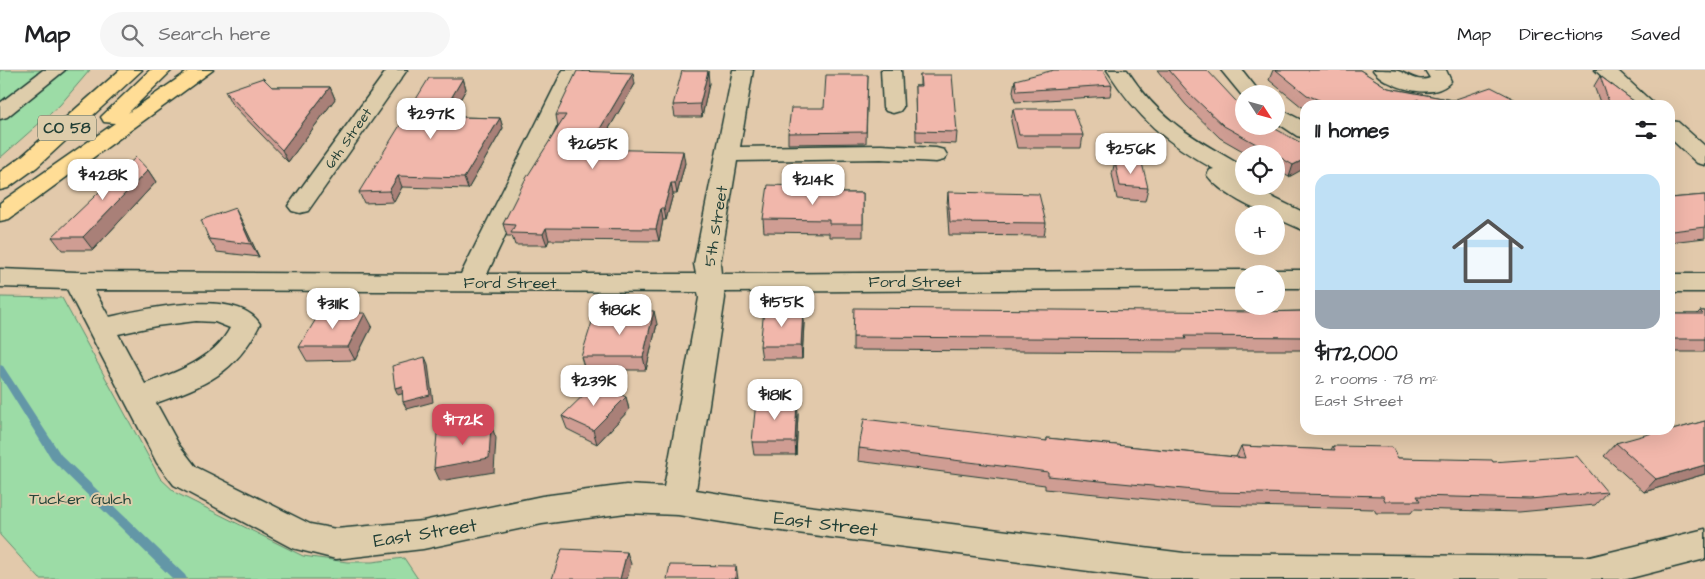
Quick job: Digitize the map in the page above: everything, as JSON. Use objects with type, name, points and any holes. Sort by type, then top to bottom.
[{"type":"highway","points":[[62,132],[109,70]]},
{"type":"highway","name":"CO 58","points":[[0,184],[132,70]]},
{"type":"highway","name":"CO 58","points":[[0,213],[89,139],[162,70]]},
{"type":"highway","points":[[0,213],[203,70]]},
{"type":"street","points":[[0,113],[55,70]]},
{"type":"street","name":"6th Street","points":[[300,206],[396,70]]},
{"type":"street","points":[[470,282],[573,70]]},
{"type":"street","name":"5th Street","points":[[678,501],[712,298],[707,264],[744,70]]},
{"type":"street","points":[[891,70],[893,107]]},
{"type":"street","points":[[1117,70],[1133,93],[1157,120],[1191,147],[1235,172]]},
{"type":"street","points":[[1231,70],[1244,85]]},
{"type":"street","points":[[1383,70],[1411,84],[1425,87],[1441,82],[1439,74],[1435,70]]},
{"type":"street","points":[[1605,70],[1639,100]]},
{"type":"street","points":[[1624,70],[1658,100]]},
{"type":"street","points":[[1675,116],[1701,149]]},
{"type":"street","points":[[1285,119],[1300,128]]},
{"type":"street","points":[[1675,131],[1701,149]]},
{"type":"street","points":[[1191,147],[1197,157],[1234,188],[1300,221]]},
{"type":"street","points":[[1675,150],[1701,149]]},
{"type":"street","points":[[728,154],[881,152],[936,154]]},
{"type":"street","points":[[1278,195],[1300,206]]},
{"type":"street","name":"Ford Street","points":[[0,278],[76,281],[709,283],[1235,279]]},
{"type":"street","points":[[1285,279],[1300,279]]},
{"type":"street","name":"East Street","points":[[76,281],[168,454],[185,476],[304,538],[336,544],[423,535],[542,510],[626,499],[678,501],[759,514],[1184,568],[1590,572],[1675,553],[1705,544]]},
{"type":"street","points":[[1675,283],[1705,283]]},
{"type":"street","points":[[102,328],[183,312],[235,316],[246,324],[240,340],[223,357],[198,376],[138,398]]},
{"type":"green space","points":[[0,70],[44,70],[0,106]]},
{"type":"green space","points":[[63,70],[90,70],[60,105],[0,158],[0,120]]},
{"type":"green space","name":"Tucker Gulch","points":[[0,297],[62,298],[160,478],[176,493],[303,556],[347,562],[372,562],[404,558],[418,579],[40,579],[0,535]]},
{"type":"building","points":[[1054,70],[1103,70],[1112,85],[1017,91],[1015,80]]},
{"type":"building","points":[[1169,70],[1207,70],[1235,100],[1235,132],[1224,126],[1189,93]]},
{"type":"building","points":[[1276,70],[1360,70],[1388,88],[1453,100],[1319,100],[1307,95]]},
{"type":"building","points":[[577,71],[633,73],[588,149],[683,151],[675,183],[671,183],[664,208],[661,208],[656,229],[546,228],[543,234],[511,233],[515,225],[503,224],[525,180],[566,115],[556,115]]},
{"type":"building","points":[[682,71],[708,71],[700,104],[673,105]]},
{"type":"building","points":[[826,75],[868,75],[866,132],[788,133],[791,108],[824,108]]},
{"type":"building","points":[[920,75],[952,75],[957,132],[916,131],[915,86],[921,86]]},
{"type":"building","points":[[1600,76],[1632,100],[1608,100]]},
{"type":"building","points":[[263,78],[272,87],[330,87],[282,150],[225,91]]},
{"type":"building","points":[[429,78],[463,78],[443,112],[459,113],[457,117],[500,118],[464,178],[398,176],[389,191],[359,192]]},
{"type":"building","points":[[1491,87],[1516,100],[1453,100]]},
{"type":"building","points":[[1013,109],[1074,109],[1083,135],[1019,135]]},
{"type":"building","points":[[1285,134],[1300,142],[1300,162],[1293,165],[1285,160],[1285,145],[1258,145],[1240,135]]},
{"type":"building","points":[[136,157],[148,170],[83,237],[52,237]]},
{"type":"building","points":[[1115,161],[1142,163],[1148,188],[1120,186]]},
{"type":"building","points":[[768,185],[800,186],[800,193],[863,193],[863,224],[829,224],[829,220],[763,219]]},
{"type":"building","points":[[948,192],[1039,194],[1046,223],[950,222]]},
{"type":"building","points":[[1705,195],[1705,227],[1675,231],[1675,198]]},
{"type":"building","points":[[235,208],[251,244],[209,239],[201,220]]},
{"type":"building","points":[[854,308],[1235,312],[1235,315],[1285,315],[1285,311],[1300,311],[1300,337],[1185,336],[1186,339],[853,337]]},
{"type":"building","points":[[617,310],[654,311],[643,357],[581,357],[592,322],[614,322]]},
{"type":"building","points":[[764,310],[803,310],[801,346],[760,346]]},
{"type":"building","points":[[1700,311],[1705,311],[1705,339],[1675,339],[1675,314],[1703,314]]},
{"type":"building","points":[[365,313],[348,347],[299,347],[319,314]]},
{"type":"building","points":[[425,357],[430,395],[403,402],[402,386],[395,388],[392,366]]},
{"type":"building","points":[[596,383],[626,397],[593,430],[562,416]]},
{"type":"building","points":[[797,400],[795,442],[752,442],[756,401]]},
{"type":"building","points":[[864,419],[1047,441],[1047,438],[1245,458],[1241,446],[1335,450],[1333,446],[1392,447],[1398,458],[1492,460],[1493,462],[1577,456],[1607,492],[1530,499],[1417,496],[1420,501],[1385,501],[1383,496],[1215,492],[1048,476],[1048,472],[859,448]]},
{"type":"building","points":[[1705,421],[1705,465],[1656,479],[1616,443],[1645,435],[1675,435],[1675,429]]},
{"type":"building","points":[[491,425],[489,458],[434,468],[437,434]]},
{"type":"building","points":[[562,549],[627,552],[620,579],[552,579]]},
{"type":"building","points":[[670,565],[736,566],[735,579],[667,579]]},
{"type":"waterway","name":"Tucker Gulch","points":[[0,368],[57,458],[181,579]]}]
